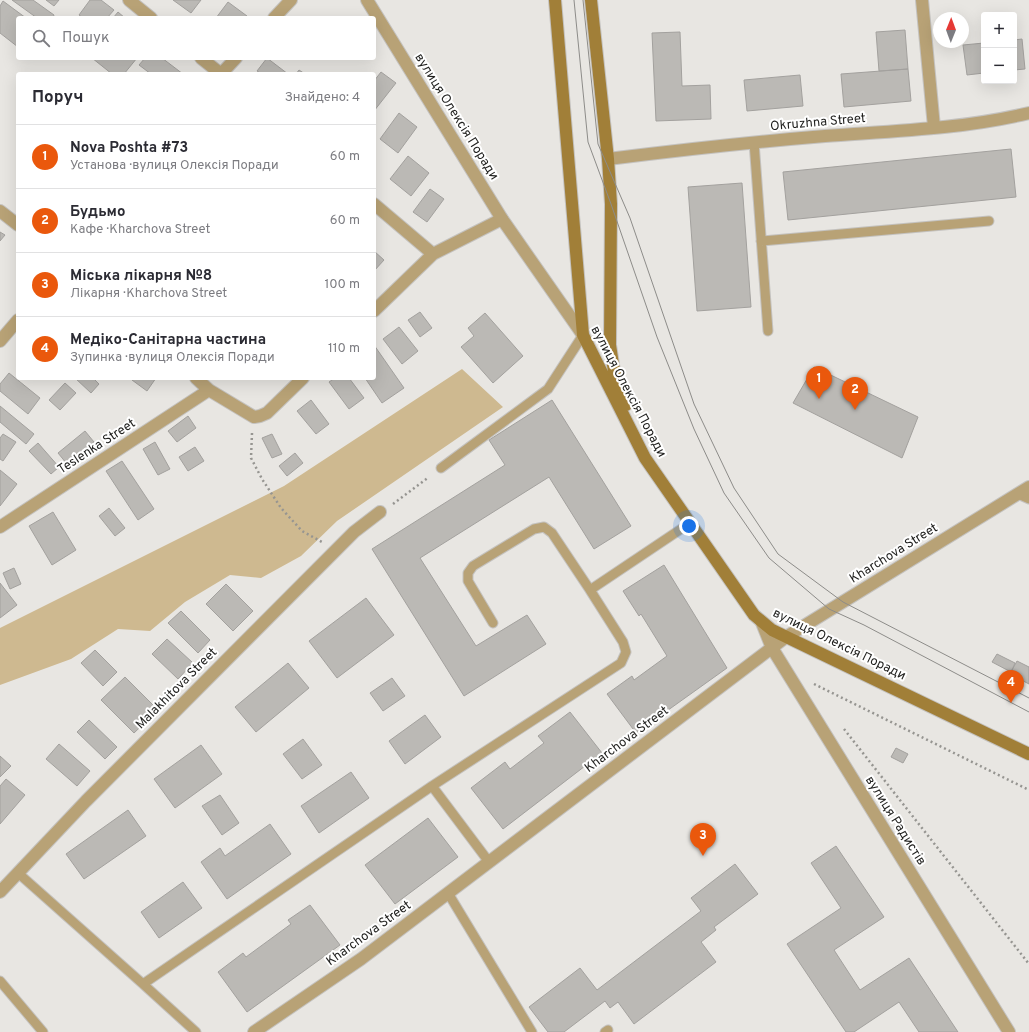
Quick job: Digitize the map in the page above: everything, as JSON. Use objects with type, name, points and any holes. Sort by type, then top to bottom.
[{"type":"main road","points":[[554,0],[583,335]]},
{"type":"main road","points":[[591,0],[608,159],[611,204],[610,344],[614,371],[645,458]]},
{"type":"main road","name":"вулиця Олексія Поради","points":[[583,335],[645,458],[754,614],[762,623],[786,637],[1029,754]]},
{"type":"street","points":[[129,0],[149,16]]},
{"type":"street","points":[[276,16],[290,0]]},
{"type":"street","name":"вулиця Олексія Поради","points":[[367,0],[502,219],[583,335]]},
{"type":"street","points":[[922,0],[934,128]]},
{"type":"street","points":[[204,60],[218,72]]},
{"type":"street","points":[[223,72],[234,60]]},
{"type":"street","name":"Okruzhna Street","points":[[608,159],[754,142],[934,128],[1002,120],[1029,113]]},
{"type":"street","points":[[376,206],[433,254]]},
{"type":"street","points":[[0,211],[16,223]]},
{"type":"street","points":[[376,309],[433,254],[502,219]]},
{"type":"street","points":[[0,341],[16,322]]},
{"type":"street","points":[[198,380],[210,390],[254,417],[267,413],[301,380]]},
{"type":"street","name":"Teslenka Street","points":[[0,527],[210,390]]},
{"type":"street","name":"Kharchova Street","points":[[254,1032],[361,958],[786,637],[1024,496],[1029,487]]},
{"type":"street","name":"Malakhitova Street","points":[[0,892],[86,801],[354,532],[380,512]]},
{"type":"street","name":"вулиця Радистів","points":[[762,623],[772,648],[1009,1032]]},
{"type":"lane","points":[[754,142],[768,331]]},
{"type":"lane","points":[[761,241],[989,221]]},
{"type":"lane","points":[[441,468],[548,389],[583,335]]},
{"type":"lane","points":[[590,590],[690,523]]},
{"type":"lane","points":[[143,984],[432,786],[621,663],[626,652],[623,642],[590,590],[552,533],[544,527],[534,529],[473,566],[468,573],[468,581],[493,623]]},
{"type":"lane","points":[[432,786],[489,862]]},
{"type":"lane","points":[[18,873],[196,1032]]},
{"type":"lane","points":[[448,893],[532,1032]]},
{"type":"lane","points":[[0,981],[43,1032]]},
{"type":"path","points":[[254,417],[251,458],[281,508],[302,531],[327,544],[343,543]]},
{"type":"path","points":[[397,501],[441,468]]},
{"type":"path","points":[[811,682],[1029,790]]},
{"type":"path","points":[[843,728],[1029,964]]},
{"type":"shaded area","points":[[462,369],[503,407],[337,521],[301,556],[261,578],[230,575],[185,602],[150,631],[118,629],[71,659],[0,685],[0,628],[284,486]]},
{"type":"building","points":[[12,0],[33,0],[54,15],[34,16]]},
{"type":"building","points":[[46,0],[59,0],[54,6]]},
{"type":"building","points":[[90,0],[101,0],[114,10],[109,16],[79,15]]},
{"type":"building","points":[[173,0],[201,0],[191,13]]},
{"type":"building","points":[[3,1],[23,16],[16,16],[16,45],[0,33],[0,6]]},
{"type":"building","points":[[228,2],[247,16],[218,16]]},
{"type":"building","points":[[118,12],[123,16],[115,16]]},
{"type":"building","points":[[905,30],[908,69],[879,71],[876,32]]},
{"type":"building","points":[[680,32],[682,86],[710,85],[711,119],[656,121],[652,33]]},
{"type":"building","points":[[1022,39],[1025,69],[1017,70],[1017,40]]},
{"type":"building","points":[[981,43],[981,73],[967,75],[963,48],[969,48],[969,44]]},
{"type":"building","points":[[94,60],[135,60],[126,72],[110,72]]},
{"type":"building","points":[[143,60],[165,60],[180,72],[148,72],[139,65]]},
{"type":"building","points":[[265,60],[270,60],[285,72],[259,72],[257,71]]},
{"type":"building","points":[[908,69],[911,101],[844,107],[841,74]]},
{"type":"building","points":[[381,72],[396,83],[376,108],[376,78]]},
{"type":"building","points":[[800,75],[803,106],[747,111],[744,80]]},
{"type":"building","points":[[399,113],[417,127],[398,153],[380,139]]},
{"type":"building","points":[[1011,149],[1016,197],[788,220],[783,172]]},
{"type":"building","points":[[408,156],[429,173],[411,196],[390,179]]},
{"type":"building","points":[[742,183],[751,307],[697,311],[688,187]]},
{"type":"building","points":[[430,189],[444,199],[427,222],[413,212]]},
{"type":"building","points":[[0,232],[5,235],[0,241]]},
{"type":"building","points":[[376,253],[384,260],[376,269]]},
{"type":"building","points":[[420,312],[432,328],[420,337],[408,320]]},
{"type":"building","points":[[485,313],[523,356],[493,383],[461,347],[474,336],[468,328]]},
{"type":"building","points":[[399,327],[418,351],[402,364],[383,339]]},
{"type":"building","points":[[376,348],[404,388],[382,403],[366,380],[376,380]]},
{"type":"building","points":[[814,367],[918,417],[902,458],[793,403]]},
{"type":"building","points":[[9,373],[40,398],[28,414],[0,391],[0,384]]},
{"type":"building","points":[[77,380],[95,380],[99,384],[91,393]]},
{"type":"building","points":[[132,380],[155,380],[147,391]]},
{"type":"building","points":[[332,380],[350,380],[364,398],[349,409],[329,382]]},
{"type":"building","points":[[65,383],[76,393],[60,410],[49,400]]},
{"type":"building","points":[[311,400],[329,424],[316,434],[297,411]]},
{"type":"building","points":[[552,400],[631,526],[594,549],[549,477],[420,558],[476,646],[527,615],[546,644],[464,696],[372,549],[505,465],[489,440]]},
{"type":"building","points":[[0,406],[34,434],[26,444],[0,422]]},
{"type":"building","points":[[188,416],[196,428],[177,442],[168,431]]},
{"type":"building","points":[[85,431],[94,442],[67,464],[58,453]]},
{"type":"building","points":[[3,434],[16,442],[3,461],[0,459],[0,438]]},
{"type":"building","points":[[272,434],[282,454],[272,458],[262,438]]},
{"type":"building","points":[[155,442],[170,469],[158,475],[143,449]]},
{"type":"building","points":[[38,443],[59,467],[51,474],[29,451]]},
{"type":"building","points":[[195,447],[204,461],[188,471],[179,457]]},
{"type":"building","points":[[295,453],[303,463],[287,476],[279,466]]},
{"type":"building","points":[[122,461],[154,509],[138,520],[106,471]]},
{"type":"building","points":[[0,470],[17,484],[0,506]]},
{"type":"building","points":[[109,508],[125,528],[115,536],[99,516]]},
{"type":"building","points":[[53,512],[76,550],[52,565],[29,526]]},
{"type":"building","points":[[664,565],[727,668],[636,733],[607,694],[632,676],[634,680],[667,656],[641,614],[639,616],[623,591]]},
{"type":"building","points":[[14,568],[21,584],[10,589],[3,573]]},
{"type":"building","points":[[0,583],[17,605],[0,618]]},
{"type":"building","points":[[226,584],[253,611],[233,631],[206,604]]},
{"type":"building","points":[[366,598],[394,635],[337,678],[309,641]]},
{"type":"building","points":[[181,611],[210,640],[198,653],[168,623]]},
{"type":"building","points":[[167,639],[193,663],[178,679],[152,654]]},
{"type":"building","points":[[95,650],[117,672],[103,686],[81,663]]},
{"type":"building","points":[[997,654],[1015,663],[1011,672],[992,662]]},
{"type":"building","points":[[1017,661],[1029,667],[1029,684],[1010,674]]},
{"type":"building","points":[[288,663],[309,688],[256,732],[235,707]]},
{"type":"building","points":[[125,677],[158,710],[134,733],[101,700]]},
{"type":"building","points":[[392,678],[405,696],[383,711],[370,693]]},
{"type":"building","points":[[570,712],[602,753],[503,829],[471,788],[505,762],[510,769],[544,743],[538,736]]},
{"type":"building","points":[[425,715],[441,737],[405,764],[389,741]]},
{"type":"building","points":[[89,720],[117,747],[105,759],[77,732]]},
{"type":"building","points":[[303,739],[322,765],[302,779],[283,754]]},
{"type":"building","points":[[59,744],[90,771],[77,786],[46,759]]},
{"type":"building","points":[[201,745],[222,774],[175,808],[154,779]]},
{"type":"building","points":[[896,748],[908,754],[903,763],[891,757]]},
{"type":"building","points":[[0,756],[11,766],[0,777]]},
{"type":"building","points":[[351,772],[369,798],[319,833],[301,806]]},
{"type":"building","points":[[6,779],[25,795],[0,824],[0,786]]},
{"type":"building","points":[[220,795],[239,823],[222,835],[202,806]]},
{"type":"building","points":[[128,810],[146,836],[84,879],[66,854]]},
{"type":"building","points":[[428,818],[458,857],[395,904],[365,865]]},
{"type":"building","points":[[270,824],[291,854],[227,899],[201,862],[220,848],[225,856]]},
{"type":"building","points":[[836,846],[884,917],[834,950],[860,990],[909,958],[958,1032],[919,1032],[899,1002],[854,1032],[846,1032],[787,944],[841,908],[811,863]]},
{"type":"building","points":[[735,864],[758,894],[714,927],[716,930],[701,942],[716,962],[634,1024],[618,1002],[610,1008],[605,1001],[564,1032],[548,1032],[529,1007],[580,968],[597,990],[701,911],[691,898]]},
{"type":"building","points":[[183,882],[202,908],[159,938],[141,912]]},
{"type":"building","points":[[310,905],[340,945],[247,1012],[218,972],[243,953],[246,957],[291,924],[288,920]]},
{"type":"tram line","points":[[574,0],[588,142],[657,337],[694,429],[724,493],[769,558],[829,609],[864,625],[1029,712]]},
{"type":"tram line","points":[[583,0],[598,144],[630,218],[694,404],[734,488],[778,554],[843,602],[1029,698]]},
{"type":"place","name":"Nova Poshta #73","points":[[819,399]]},
{"type":"place","name":"Будьмо","points":[[855,410]]},
{"type":"place","name":"Медіко-Санітарна частина","points":[[1011,703]]},
{"type":"place","name":"Міська лікарня №8","points":[[703,856]]}]
